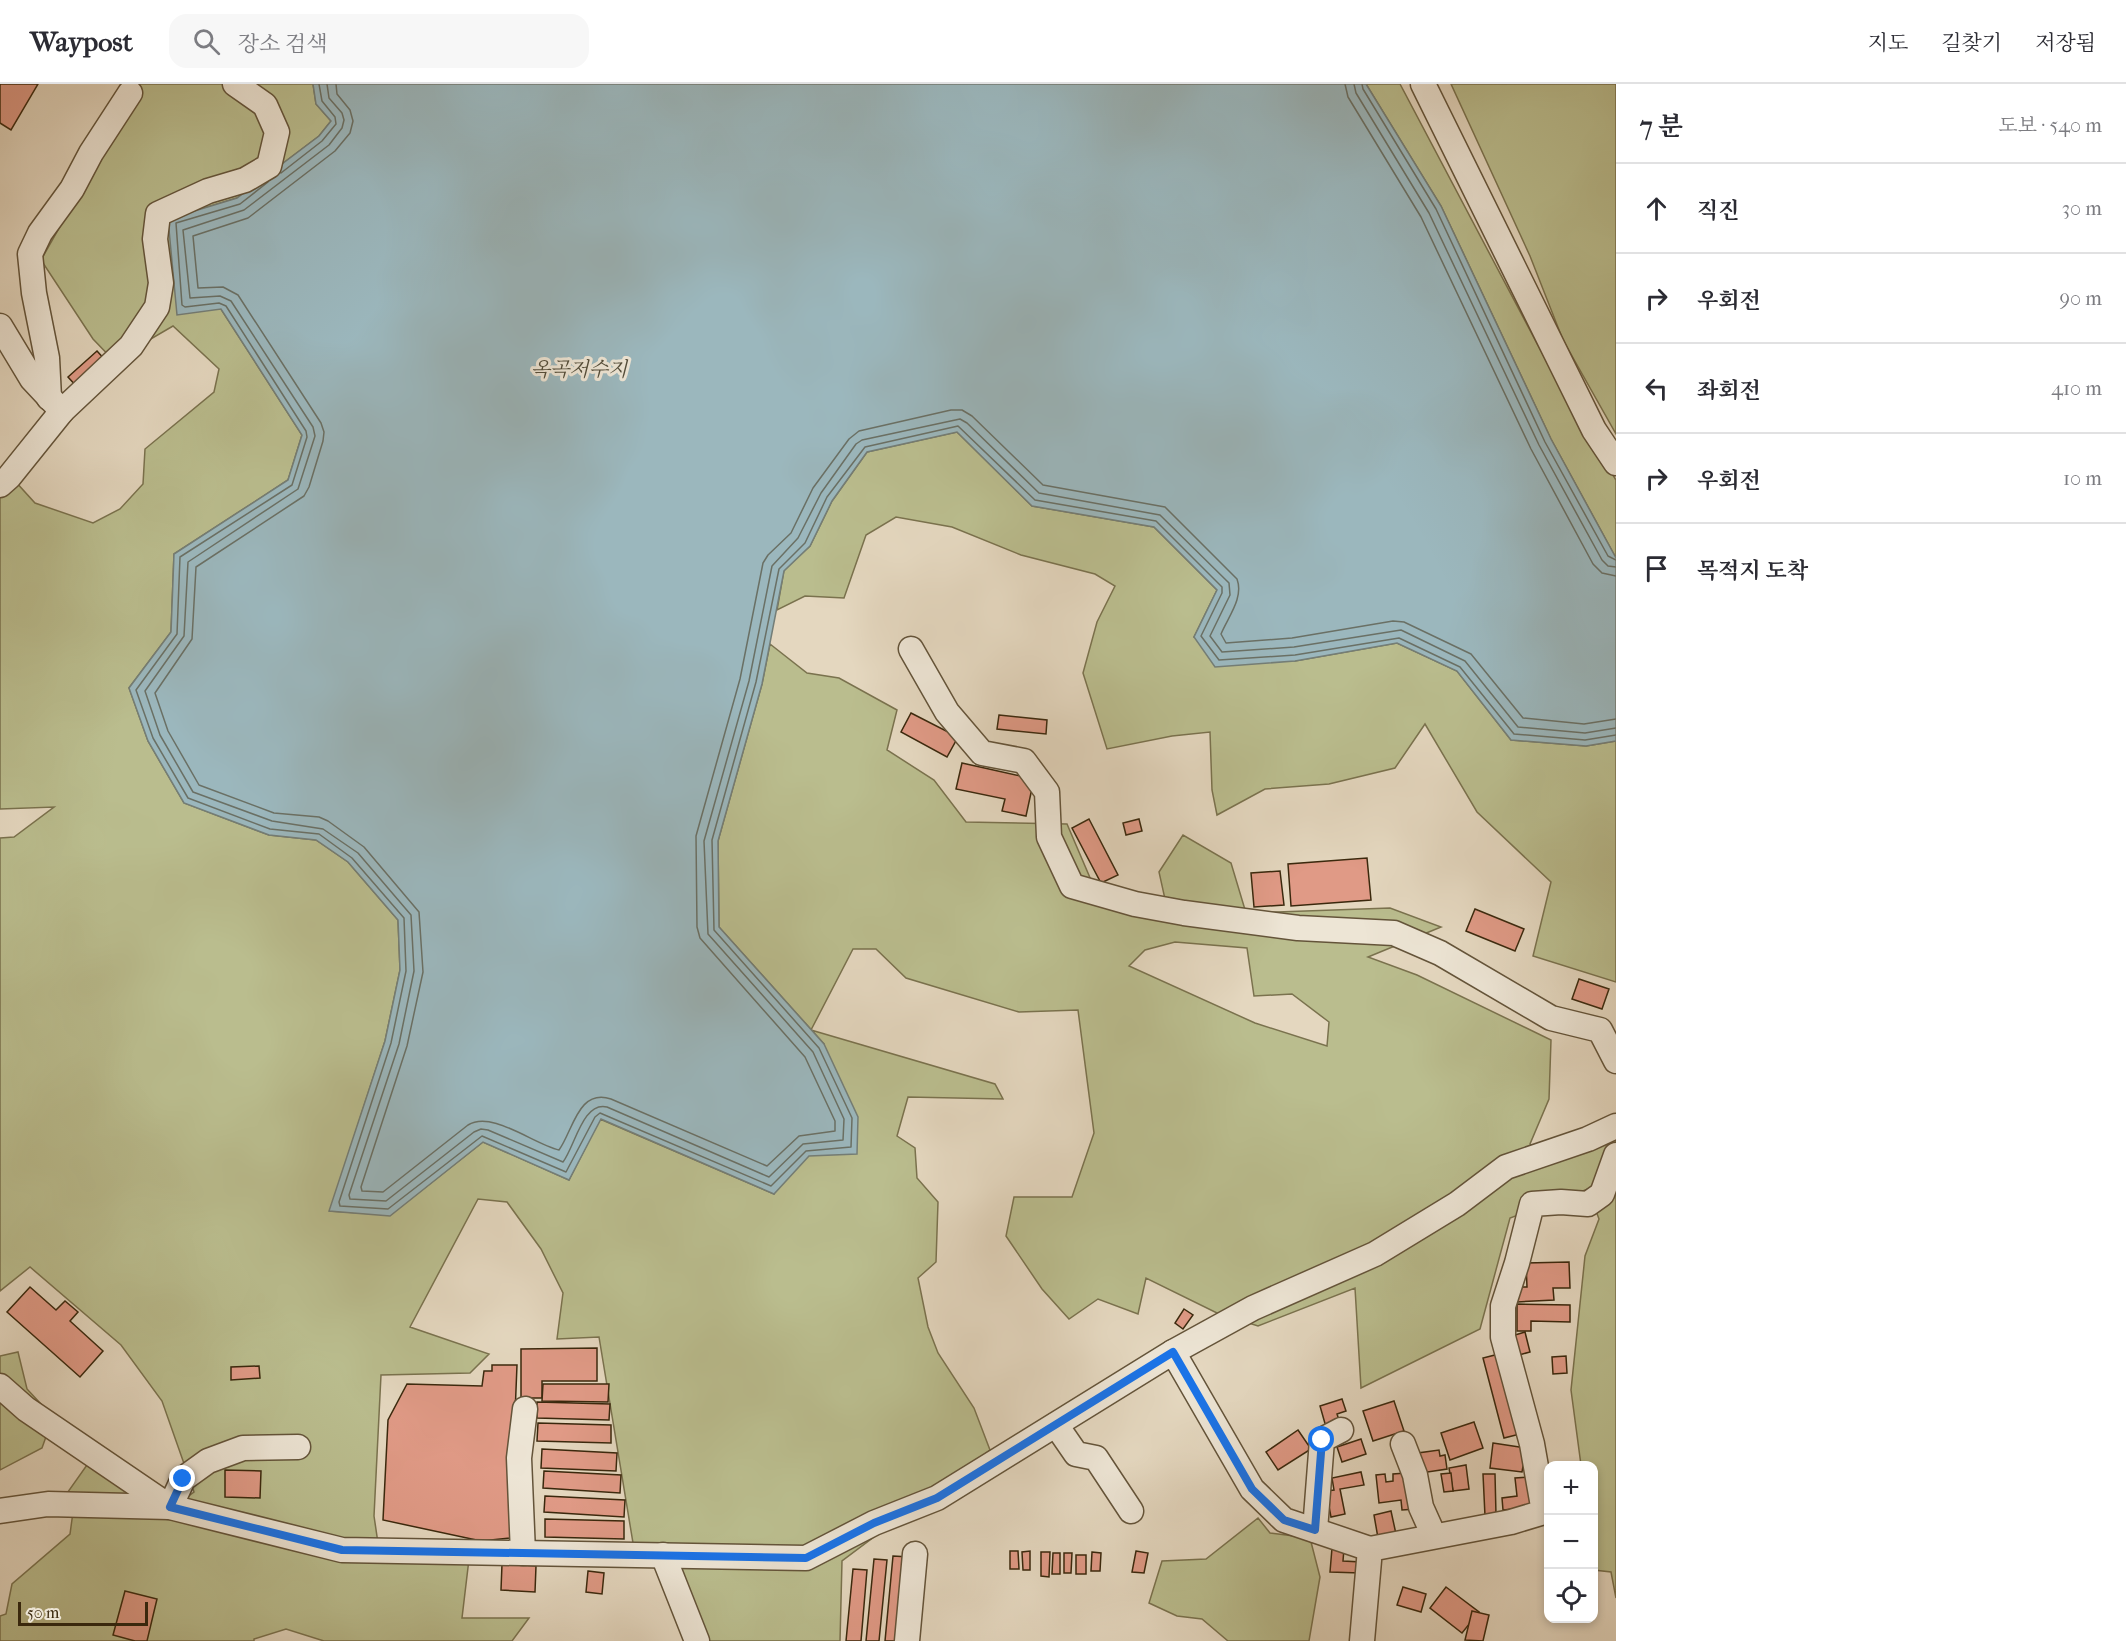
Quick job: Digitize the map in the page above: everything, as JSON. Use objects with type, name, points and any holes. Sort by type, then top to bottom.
[{"type":"street","points":[[0,485],[9,477],[56,404],[131,346],[157,307],[161,284],[155,239],[158,214],[208,192],[245,180],[269,166],[277,132],[266,105],[235,84]]},
{"type":"street","points":[[1423,84],[1594,430],[1616,464]]},
{"type":"street","points":[[56,404],[34,293],[30,254],[40,233],[72,189],[130,93]]},
{"type":"street","points":[[0,326],[32,379],[56,404]]},
{"type":"street","points":[[911,649],[946,712],[982,753],[1024,761],[1047,792],[1049,837],[1072,886],[1135,904],[1185,913],[1298,928],[1394,933],[1440,954],[1551,1018],[1600,1030],[1616,1061]]},
{"type":"street","points":[[0,1511],[48,1504],[170,1507],[342,1550],[806,1558],[874,1523],[937,1498],[1173,1352],[1253,1308],[1375,1254],[1457,1204],[1506,1167],[1588,1139],[1616,1126]]},
{"type":"street","points":[[1173,1352],[1252,1489],[1284,1520],[1370,1549],[1511,1522],[1544,1512],[1532,1444],[1503,1337],[1503,1306],[1532,1204],[1561,1202],[1588,1204],[1602,1194],[1616,1155]]},
{"type":"street","points":[[0,1386],[26,1409],[170,1507]]},
{"type":"street","points":[[523,1553],[519,1458],[525,1409]]},
{"type":"street","points":[[1056,1425],[1076,1454],[1096,1458],[1131,1511]]},
{"type":"street","points":[[1315,1530],[1322,1440],[1341,1430]]},
{"type":"street","points":[[1403,1444],[1415,1475],[1422,1507],[1434,1536]]},
{"type":"street","points":[[170,1507],[183,1479],[208,1461],[243,1448],[298,1446]]},
{"type":"street","points":[[1362,1641],[1370,1549]]},
{"type":"street","points":[[908,1641],[915,1554]]},
{"type":"street","points":[[663,1555],[697,1641]]},
{"type":"green space","points":[[135,84],[313,84],[316,104],[331,121],[319,136],[237,198],[168,219],[221,309],[302,435],[288,480],[174,554],[171,632],[129,688],[148,741],[184,803],[269,835],[316,840],[348,862],[398,920],[400,970],[385,1041],[330,1211],[390,1215],[483,1142],[569,1180],[600,1119],[774,1194],[824,1044],[812,1030],[995,1084],[1003,1099],[908,1097],[897,1136],[915,1148],[917,1178],[938,1202],[936,1262],[918,1278],[928,1327],[938,1353],[974,1408],[990,1450],[842,1561],[840,1641],[706,1641],[675,1549],[634,1549],[599,1337],[557,1339],[563,1293],[541,1249],[507,1202],[478,1199],[410,1327],[489,1354],[470,1373],[381,1375],[374,1516],[378,1543],[469,1559],[462,1618],[529,1618],[512,1641],[324,1641],[286,1629],[254,1639],[254,1641],[0,1641],[0,1616],[6,1614],[12,1584],[70,1534],[73,1512],[65,1496],[99,1448],[179,1503],[194,1492],[162,1401],[121,1345],[30,1267],[0,1291],[0,838],[14,837],[54,807],[0,809],[0,487],[14,480],[35,503],[93,523],[120,509],[143,484],[145,449],[214,392],[219,369],[173,326],[142,344],[119,366],[93,339],[41,260],[139,87]]},
{"type":"green space","points":[[1366,84],[1400,84],[1570,406],[1616,480],[1616,558],[1551,439],[1441,206]]},
{"type":"green space","points":[[1451,84],[1616,84],[1616,434],[1563,340],[1530,256]]},
{"type":"green space","points":[[957,432],[1032,506],[1154,527],[1217,590],[1194,637],[1295,661],[1397,643],[1457,671],[1511,740],[1586,746],[1616,741],[1616,982],[1533,956],[1551,882],[1477,812],[1425,724],[1395,768],[1329,784],[1265,789],[1217,815],[1212,790],[1210,732],[1172,736],[1107,749],[1083,673],[1097,622],[1115,586],[1095,574],[1021,555],[952,527],[896,517],[866,535],[844,598],[805,596],[777,610],[784,570],[810,546],[832,501],[867,452]]},
{"type":"green space","points":[[770,644],[807,673],[839,678],[897,710],[887,750],[934,780],[966,822],[1067,824],[1094,887],[1165,899],[1159,872],[1183,835],[1231,863],[1246,913],[1390,908],[1441,927],[1368,957],[1417,975],[1551,1040],[1549,1099],[1530,1144],[1541,1150],[1616,1120],[1616,1598],[1611,1572],[1598,1570],[1598,1461],[1580,1461],[1571,1390],[1585,1256],[1599,1219],[1588,1189],[1510,1218],[1480,1329],[1361,1388],[1355,1288],[1258,1326],[1217,1313],[1146,1278],[1138,1314],[1098,1299],[1069,1319],[1042,1289],[1006,1236],[1014,1197],[1072,1197],[1094,1133],[1078,1010],[1019,1012],[906,978],[876,949],[853,949],[811,1030],[719,927],[718,841],[762,684]],"holes":[[[1175,942],[1247,948],[1254,996],[1292,994],[1329,1022],[1327,1046],[1255,1023],[1129,966],[1145,950]]]},
{"type":"green space","points":[[18,1352],[27,1389],[53,1417],[42,1448],[0,1470],[0,1356]]},
{"type":"green space","points":[[1258,1518],[1270,1533],[1310,1538],[1320,1577],[1309,1641],[1228,1641],[1202,1619],[1177,1616],[1149,1603],[1162,1561],[1206,1559]]},
{"type":"water","name":"옥곡저수지","points":[[313,84],[1366,84],[1441,206],[1551,439],[1616,558],[1616,741],[1586,746],[1511,740],[1457,671],[1397,643],[1295,661],[1215,667],[1194,637],[1217,590],[1154,527],[1032,506],[957,432],[867,452],[832,501],[810,546],[784,571],[762,684],[718,841],[719,927],[824,1044],[858,1117],[857,1154],[809,1156],[774,1194],[601,1119],[569,1180],[483,1142],[390,1216],[329,1211],[385,1041],[400,970],[398,920],[348,862],[316,840],[269,835],[184,803],[148,741],[129,688],[171,632],[174,554],[288,480],[302,435],[221,309],[177,315],[168,219],[237,198],[319,136],[331,121],[316,104]]},
{"type":"building","points":[[0,84],[38,84],[11,130],[0,123]]},
{"type":"building","points":[[97,351],[107,362],[78,388],[68,377]]},
{"type":"building","points":[[911,713],[958,737],[947,757],[901,732]]},
{"type":"building","points":[[999,715],[1047,720],[1046,734],[997,729]]},
{"type":"building","points":[[962,763],[1034,779],[1026,816],[1002,811],[1005,799],[956,789]]},
{"type":"building","points":[[1089,819],[1118,875],[1101,883],[1072,828]]},
{"type":"building","points":[[1139,819],[1142,831],[1126,835],[1123,823]]},
{"type":"building","points":[[1367,858],[1371,900],[1291,906],[1288,864]]},
{"type":"building","points":[[1280,871],[1284,905],[1254,907],[1251,873]]},
{"type":"building","points":[[1475,909],[1524,929],[1515,951],[1466,931]]},
{"type":"building","points":[[1579,979],[1609,989],[1602,1009],[1572,999]]},
{"type":"building","points":[[1569,1262],[1570,1288],[1553,1288],[1554,1300],[1517,1302],[1517,1287],[1527,1287],[1526,1263]]},
{"type":"building","points":[[30,1287],[56,1310],[65,1301],[78,1312],[70,1321],[103,1351],[80,1377],[7,1312]]},
{"type":"building","points":[[1517,1304],[1570,1305],[1570,1322],[1531,1321],[1531,1331],[1517,1331]]},
{"type":"building","points":[[1184,1309],[1193,1315],[1183,1329],[1175,1323]]},
{"type":"building","points":[[1525,1332],[1530,1352],[1519,1355],[1515,1335]]},
{"type":"building","points":[[597,1348],[597,1381],[542,1381],[542,1398],[521,1398],[521,1349]]},
{"type":"building","points":[[1499,1354],[1520,1434],[1504,1438],[1483,1358]]},
{"type":"building","points":[[1566,1356],[1567,1373],[1553,1374],[1552,1357]]},
{"type":"building","points":[[492,1365],[517,1365],[510,1538],[481,1541],[383,1520],[388,1420],[407,1384],[482,1386],[484,1371],[492,1371]]},
{"type":"building","points":[[259,1366],[260,1378],[231,1380],[231,1367]]},
{"type":"building","points":[[543,1384],[609,1384],[608,1402],[542,1401]]},
{"type":"building","points":[[1342,1399],[1346,1411],[1337,1414],[1340,1423],[1326,1427],[1320,1406]]},
{"type":"building","points":[[1394,1401],[1404,1431],[1373,1441],[1363,1411]]},
{"type":"building","points":[[537,1402],[610,1404],[609,1420],[537,1418]]},
{"type":"building","points":[[1474,1422],[1483,1448],[1450,1460],[1441,1433]]},
{"type":"building","points":[[538,1423],[611,1425],[611,1443],[537,1441]]},
{"type":"building","points":[[1298,1430],[1311,1449],[1278,1470],[1266,1452]]},
{"type":"building","points":[[1361,1439],[1366,1454],[1342,1462],[1337,1447]]},
{"type":"building","points":[[1493,1443],[1526,1448],[1522,1472],[1490,1468]]},
{"type":"building","points":[[542,1449],[617,1453],[616,1471],[541,1468]]},
{"type":"building","points":[[1439,1450],[1440,1456],[1445,1455],[1447,1469],[1421,1473],[1418,1453]]},
{"type":"building","points":[[1466,1465],[1469,1489],[1453,1491],[1449,1468]]},
{"type":"building","points":[[225,1470],[261,1471],[260,1498],[225,1497]]},
{"type":"building","points":[[544,1471],[621,1475],[620,1493],[543,1488]]},
{"type":"building","points":[[1361,1472],[1364,1485],[1340,1489],[1345,1514],[1331,1517],[1326,1491],[1334,1490],[1332,1478]]},
{"type":"building","points":[[1406,1473],[1416,1509],[1402,1510],[1401,1500],[1379,1503],[1376,1475],[1385,1474],[1386,1482],[1393,1481],[1393,1474]]},
{"type":"building","points":[[1451,1473],[1453,1491],[1444,1492],[1441,1474]]},
{"type":"building","points":[[1483,1474],[1495,1474],[1496,1515],[1485,1516]]},
{"type":"building","points":[[1532,1477],[1535,1507],[1503,1510],[1502,1498],[1517,1496],[1515,1478]]},
{"type":"building","points":[[545,1496],[625,1500],[624,1517],[544,1512]]},
{"type":"building","points":[[1391,1511],[1396,1534],[1378,1538],[1374,1515]]},
{"type":"building","points":[[545,1519],[624,1521],[624,1539],[545,1537]]},
{"type":"building","points":[[1332,1548],[1344,1548],[1343,1561],[1361,1562],[1360,1573],[1330,1572]]},
{"type":"building","points":[[1010,1551],[1018,1551],[1019,1569],[1010,1569]]},
{"type":"building","points":[[1030,1551],[1030,1570],[1023,1570],[1022,1552]]},
{"type":"building","points":[[1136,1551],[1148,1553],[1144,1573],[1132,1572]]},
{"type":"building","points":[[1041,1552],[1050,1552],[1049,1577],[1041,1576]]},
{"type":"building","points":[[1092,1552],[1101,1553],[1100,1571],[1091,1571]]},
{"type":"building","points":[[1053,1553],[1060,1553],[1060,1574],[1052,1574]]},
{"type":"building","points":[[1064,1553],[1072,1553],[1071,1573],[1064,1573]]},
{"type":"building","points":[[1076,1555],[1086,1555],[1086,1574],[1076,1574]]},
{"type":"building","points":[[893,1556],[909,1557],[901,1641],[885,1641]]},
{"type":"building","points":[[874,1559],[887,1560],[879,1641],[866,1641]]},
{"type":"building","points":[[502,1564],[536,1566],[535,1592],[501,1590]]},
{"type":"building","points":[[853,1569],[867,1570],[861,1641],[846,1641]]},
{"type":"building","points":[[588,1571],[604,1573],[602,1594],[586,1592]]},
{"type":"building","points":[[1403,1587],[1426,1594],[1421,1612],[1397,1605]]},
{"type":"building","points":[[1446,1587],[1479,1612],[1462,1633],[1430,1608]]},
{"type":"building","points":[[125,1591],[157,1599],[147,1641],[135,1641],[113,1635]]},
{"type":"building","points":[[1472,1611],[1489,1615],[1483,1641],[1465,1640]]},
{"type":"route","points":[[183,1479],[170,1507],[342,1550],[806,1558],[874,1523],[937,1498],[1173,1352],[1252,1489],[1284,1520],[1315,1530],[1322,1440]]}]
